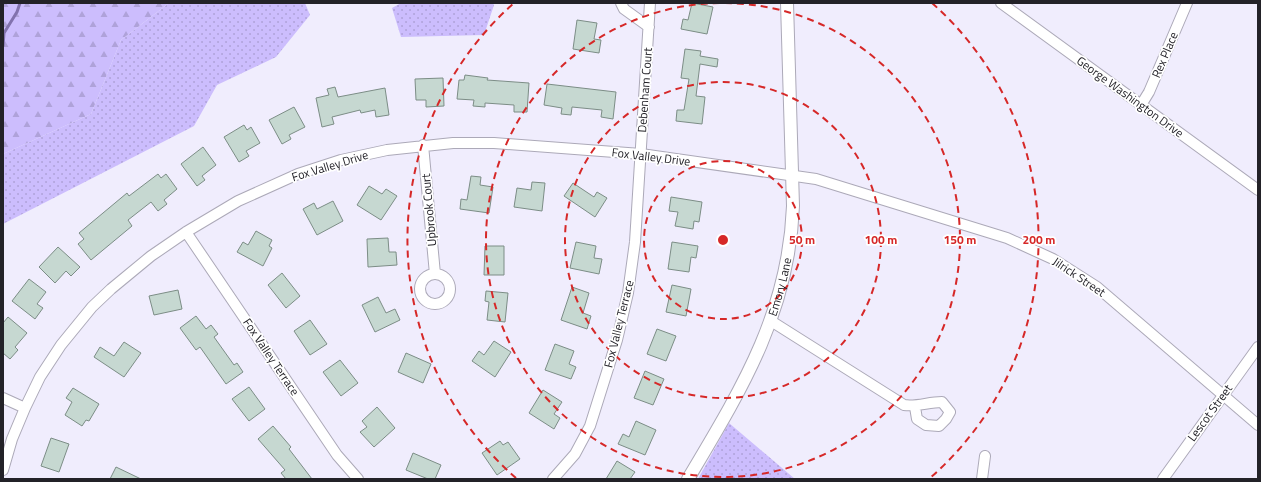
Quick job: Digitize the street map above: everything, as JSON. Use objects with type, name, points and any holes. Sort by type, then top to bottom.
[{"type":"street","points":[[621,3],[624,9],[649,27]]},
{"type":"street","name":"Debenham Court","points":[[641,154],[650,3]]},
{"type":"street","name":"Emory Lane","points":[[688,479],[745,381],[771,321],[782,287],[792,238],[793,177],[787,3]]},
{"type":"street","name":"George Washington Drive","points":[[1001,3],[1258,190]]},
{"type":"street","name":"Rex Place","points":[[1141,105],[1149,92],[1187,3]]},
{"type":"street","name":"Fox Valley Drive","points":[[3,470],[12,439],[25,408],[49,363],[76,325],[92,307],[128,274],[186,232],[245,198],[298,174],[361,155],[423,145],[494,143],[641,154],[793,177]]},
{"type":"street","name":"Upbrook Court","points":[[423,145],[435,274]]},
{"type":"street","name":"Fox Valley Terrace","points":[[553,479],[565,467],[584,440],[598,405],[617,340],[632,268],[641,154]]},
{"type":"street","name":"Jilrick Street","points":[[793,177],[832,183],[1007,238],[1038,251],[1069,268],[1096,287],[1258,425]]},
{"type":"street","name":"Fox Valley Terrace","points":[[186,232],[337,455],[358,479]]},
{"type":"street","points":[[771,321],[904,405],[915,407]]},
{"type":"street","name":"Lescot Street","points":[[1163,479],[1258,347]]},
{"type":"street","points":[[3,398],[25,408]]},
{"type":"street","points":[[982,479],[985,456]]},
{"type":"green space","points":[[3,3],[169,3],[121,40],[91,114],[3,154]]},
{"type":"green space","points":[[169,3],[305,3],[310,15],[276,57],[217,85],[194,126],[3,224],[3,154],[91,114],[121,40]]},
{"type":"green space","points":[[401,3],[493,3],[494,5],[484,35],[401,37],[392,8]]},
{"type":"green space","points":[[729,423],[795,479],[698,479]]},
{"type":"building","points":[[692,3],[713,7],[707,34],[681,29],[683,19],[688,20]]},
{"type":"building","points":[[577,20],[597,23],[594,39],[601,40],[599,53],[573,49]]},
{"type":"building","points":[[685,49],[701,51],[700,56],[718,59],[717,67],[700,64],[696,96],[705,97],[702,124],[676,121],[677,110],[684,110],[689,79],[681,78]]},
{"type":"building","points":[[465,75],[488,78],[487,80],[529,83],[527,112],[514,112],[514,105],[485,103],[485,107],[473,106],[474,100],[457,99],[459,80],[464,80]]},
{"type":"building","points":[[443,78],[444,106],[426,107],[426,100],[416,100],[415,79]]},
{"type":"building","points":[[547,84],[616,92],[613,119],[601,117],[602,110],[572,107],[571,115],[561,114],[562,108],[544,105]]},
{"type":"building","points":[[335,87],[338,97],[385,88],[389,115],[376,117],[375,110],[361,113],[360,110],[332,117],[334,124],[322,127],[316,98],[329,95],[327,89]]},
{"type":"building","points":[[294,107],[305,127],[289,135],[291,139],[282,144],[269,120]]},
{"type":"building","points":[[244,125],[247,130],[251,127],[260,143],[246,151],[249,156],[239,162],[224,137]]},
{"type":"building","points":[[203,147],[216,165],[202,176],[205,180],[197,186],[181,164]]},
{"type":"building","points":[[158,174],[161,178],[166,174],[177,189],[164,200],[167,204],[158,211],[151,202],[128,220],[132,226],[91,260],[78,244],[84,239],[79,233],[127,193],[129,196]]},
{"type":"building","points":[[471,176],[481,177],[480,185],[493,187],[489,213],[460,209],[461,199],[467,200]]},
{"type":"building","points":[[532,182],[545,183],[542,211],[514,207],[517,188],[531,190]]},
{"type":"building","points":[[573,183],[594,197],[597,192],[607,198],[595,217],[564,196]]},
{"type":"building","points":[[369,186],[382,194],[386,189],[397,196],[381,220],[357,205]]},
{"type":"building","points":[[671,197],[702,202],[699,222],[694,221],[693,229],[675,226],[678,212],[669,211]]},
{"type":"building","points":[[333,201],[343,221],[317,235],[303,209],[314,203],[317,209]]},
{"type":"building","points":[[256,231],[272,240],[269,246],[272,248],[263,266],[237,252],[243,242],[248,245]]},
{"type":"building","points":[[388,238],[389,252],[396,252],[397,265],[368,267],[367,239]]},
{"type":"building","points":[[576,242],[596,246],[594,258],[602,259],[599,274],[570,268]]},
{"type":"building","points":[[672,242],[698,246],[696,258],[691,257],[689,272],[668,269]]},
{"type":"building","points":[[485,246],[504,246],[504,275],[484,275]]},
{"type":"building","points":[[58,247],[80,267],[71,276],[66,271],[55,283],[39,267]]},
{"type":"building","points":[[282,273],[300,296],[286,308],[268,285]]},
{"type":"building","points":[[29,279],[46,292],[37,304],[43,308],[35,319],[12,301]]},
{"type":"building","points":[[672,285],[691,289],[686,316],[666,312]]},
{"type":"building","points":[[572,287],[589,293],[583,313],[591,316],[587,329],[561,320]]},
{"type":"building","points":[[178,290],[182,309],[154,315],[149,296]]},
{"type":"building","points":[[486,291],[508,293],[505,322],[487,320],[489,302],[485,301]]},
{"type":"building","points":[[378,297],[386,313],[395,309],[400,320],[375,332],[362,305]]},
{"type":"building","points":[[196,316],[206,329],[211,325],[218,334],[214,337],[234,365],[237,363],[243,372],[226,384],[200,347],[196,350],[180,328]]},
{"type":"building","points":[[8,317],[27,333],[15,347],[18,350],[10,359],[3,353],[3,323]]},
{"type":"building","points":[[310,320],[327,344],[310,355],[294,331]]},
{"type":"building","points":[[657,329],[676,336],[666,361],[647,354]]},
{"type":"building","points":[[494,341],[511,352],[495,377],[472,361],[479,351],[484,355]]},
{"type":"building","points":[[124,342],[141,353],[124,377],[94,357],[100,347],[114,356]]},
{"type":"building","points":[[555,344],[574,351],[569,364],[576,367],[571,379],[545,370]]},
{"type":"building","points":[[406,353],[431,364],[423,383],[398,372]]},
{"type":"building","points":[[340,360],[358,383],[341,396],[323,372]]},
{"type":"building","points":[[645,371],[664,379],[653,405],[634,398]]},
{"type":"building","points":[[249,387],[265,409],[249,421],[232,399]]},
{"type":"building","points":[[73,388],[99,404],[89,421],[86,420],[82,426],[65,415],[72,402],[66,398]]},
{"type":"building","points":[[543,390],[562,402],[554,414],[560,418],[554,429],[529,413]]},
{"type":"building","points":[[377,407],[395,428],[374,447],[360,432],[367,427],[362,421]]},
{"type":"building","points":[[636,421],[656,430],[645,455],[618,444],[623,434],[629,437]]},
{"type":"building","points":[[273,426],[291,447],[289,449],[312,479],[286,479],[281,473],[285,470],[258,439]]},
{"type":"building","points":[[51,438],[69,444],[59,472],[41,466]]},
{"type":"building","points":[[500,441],[503,445],[508,442],[520,459],[497,475],[482,453]]},
{"type":"building","points":[[413,453],[441,465],[435,479],[428,479],[406,470]]},
{"type":"building","points":[[617,461],[635,472],[630,479],[606,479]]},
{"type":"building","points":[[116,467],[141,479],[110,479]]},
{"type":"waterway","points":[[3,46],[4,33],[17,12],[20,3]]}]
